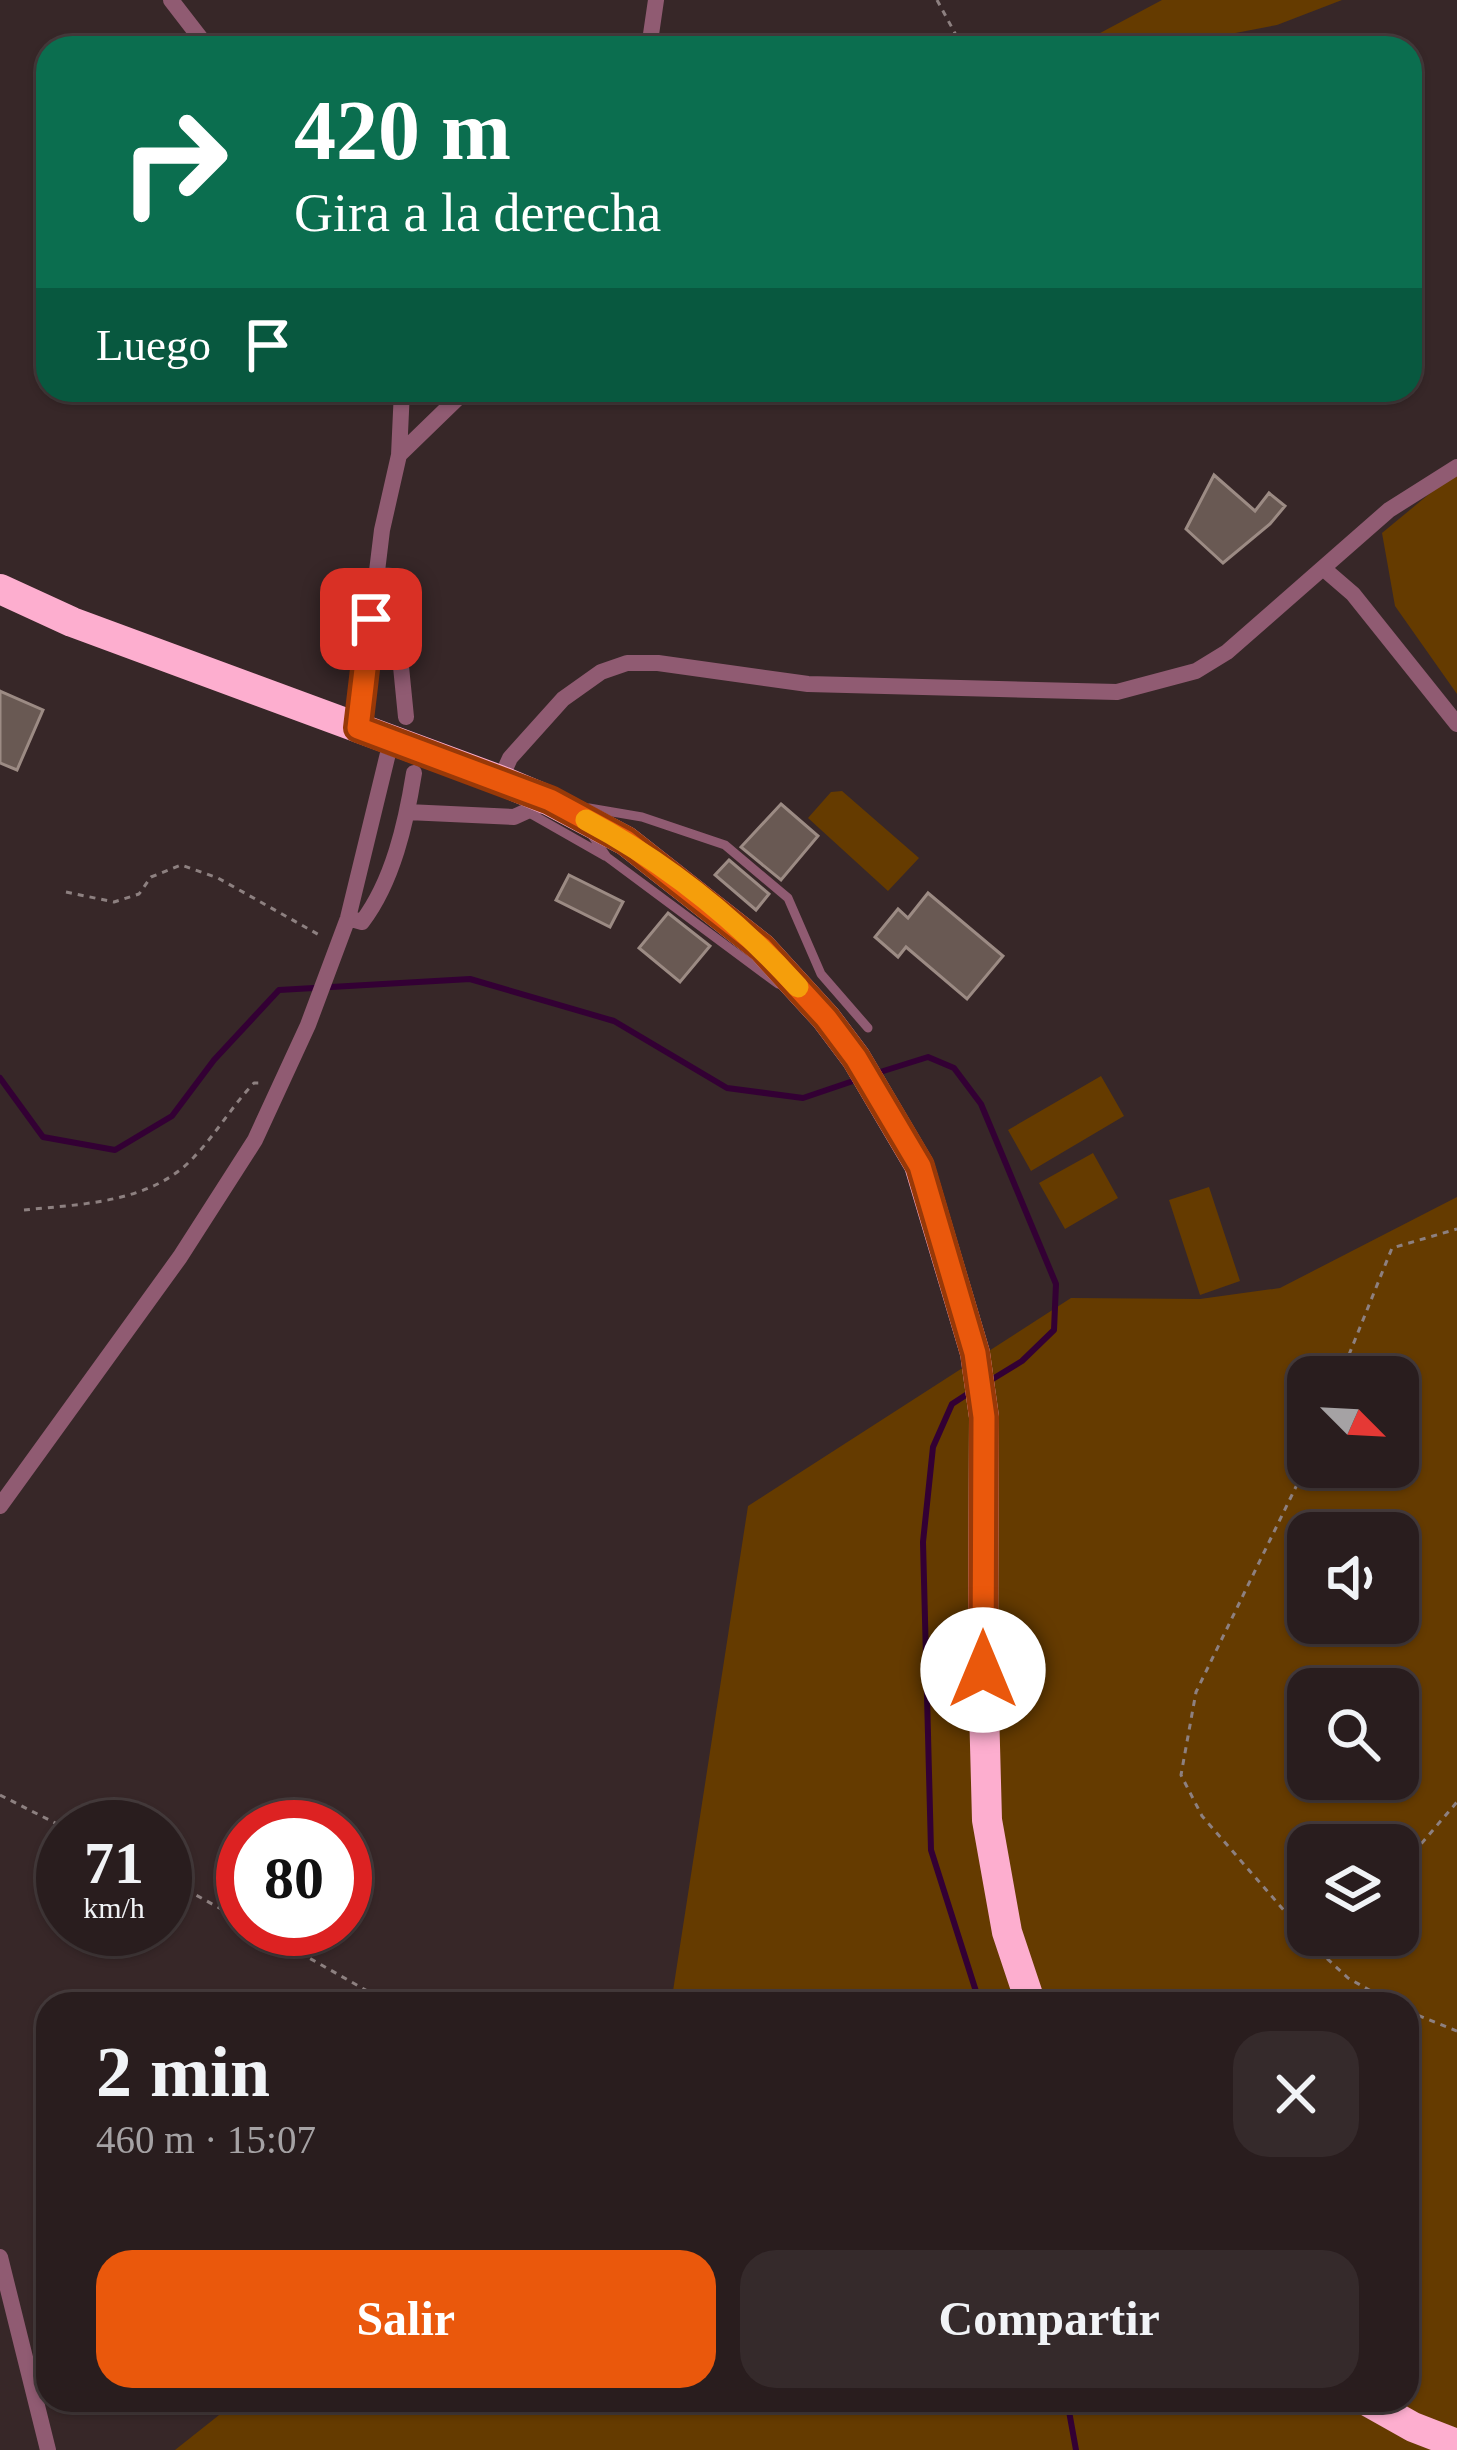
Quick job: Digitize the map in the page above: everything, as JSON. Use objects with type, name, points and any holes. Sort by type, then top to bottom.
[{"type":"highway","points":[[0,589],[72,622],[358,728],[398,729],[551,809],[626,841],[762,948],[856,1058],[920,1166],[975,1353],[984,1417],[988,1820],[1007,1932],[1027,1992]]},
{"type":"highway","points":[[1386,2412],[1457,2444]]},
{"type":"street","points":[[171,0],[199,36]]},
{"type":"street","points":[[651,36],[656,0]]},
{"type":"street","points":[[358,728],[376,575],[399,455],[401,402]]},
{"type":"street","points":[[399,455],[454,402]]},
{"type":"street","points":[[500,780],[510,758],[563,699],[601,672],[627,663],[658,662],[808,684],[1117,692],[1196,671],[1227,652],[1389,510],[1457,467]]},
{"type":"street","points":[[1324,569],[1353,594],[1457,724]]},
{"type":"street","points":[[0,1506],[180,1257],[255,1140],[308,1025],[347,918],[398,729],[392,576],[376,575]]},
{"type":"street","points":[[347,918],[362,922],[378,900],[407,812],[414,773]]},
{"type":"street","points":[[407,812],[514,817],[551,809]]},
{"type":"street","points":[[0,2257],[36,2402]]},
{"type":"street","points":[[39,2412],[48,2450]]},
{"type":"lane","points":[[551,809],[607,857],[826,1018]]},
{"type":"lane","points":[[551,809],[607,857]]},
{"type":"lane","points":[[551,809],[642,818],[725,845],[788,898],[821,974],[868,1028]]},
{"type":"path","points":[[938,0],[957,36]]},
{"type":"path","points":[[66,892],[114,902],[139,894],[151,877],[181,865],[218,878],[337,945]]},
{"type":"path","points":[[24,1210],[98,1203],[143,1191],[191,1161],[254,1083],[280,1085]]},
{"type":"path","points":[[1348,1356],[1392,1248],[1457,1228]]},
{"type":"path","points":[[1287,1913],[1202,1816],[1181,1774],[1196,1692],[1295,1488]]},
{"type":"path","points":[[0,1795],[36,1813]]},
{"type":"path","points":[[1419,1846],[1457,1802]]},
{"type":"path","points":[[306,1956],[369,1992]]},
{"type":"path","points":[[1325,1956],[1348,1978],[1373,1992]]},
{"type":"path","points":[[1419,2016],[1457,2031]]},
{"type":"shaded area","points":[[1162,0],[1342,0],[1277,25],[1220,36],[1094,36]]},
{"type":"shaded area","points":[[1457,471],[1457,694],[1395,606],[1382,533]]},
{"type":"shaded area","points":[[842,791],[919,858],[888,891],[808,818],[831,792]]},
{"type":"shaded area","points":[[1101,1076],[1124,1116],[1031,1171],[1008,1130]]},
{"type":"shaded area","points":[[1093,1153],[1118,1198],[1065,1229],[1039,1183]]},
{"type":"shaded area","points":[[1209,1187],[1240,1281],[1200,1295],[1169,1200]]},
{"type":"shaded area","points":[[1457,1197],[1457,2450],[175,2450],[223,2412],[1419,2412],[1419,1992],[673,1992],[748,1506],[1071,1298],[1200,1299],[1280,1288]]},
{"type":"building","points":[[1214,475],[1255,511],[1269,493],[1285,506],[1223,563],[1186,529]]},
{"type":"building","points":[[0,691],[43,710],[17,770],[0,763]]},
{"type":"building","points":[[781,804],[818,836],[781,880],[741,847]]},
{"type":"building","points":[[729,860],[769,894],[756,910],[715,875]]},
{"type":"building","points":[[569,875],[623,902],[610,927],[556,900]]},
{"type":"building","points":[[928,893],[1003,956],[967,999],[906,947],[898,957],[875,937],[898,909],[908,918]]},
{"type":"building","points":[[668,913],[710,946],[680,982],[639,948]]},
{"type":"waterway","points":[[0,1078],[43,1137],[115,1150],[172,1116],[214,1060],[279,990],[470,979],[614,1021],[727,1088],[803,1098],[859,1079]]},
{"type":"waterway","points":[[877,1073],[928,1057],[954,1068],[981,1104],[1056,1284],[1054,1330],[1022,1361],[991,1380]]},
{"type":"waterway","points":[[969,1393],[952,1404],[933,1447],[923,1542],[931,1850],[976,1992]]},
{"type":"waterway","points":[[1069,2412],[1076,2450]]},
{"type":"slow traffic","points":[[586,820],[626,841],[693,891],[762,948],[798,987]]},
{"type":"route","points":[[371,619],[358,728],[550,800],[626,841],[693,891],[762,948],[826,1018],[856,1058],[920,1166],[975,1353],[984,1417],[983,1670]]}]
